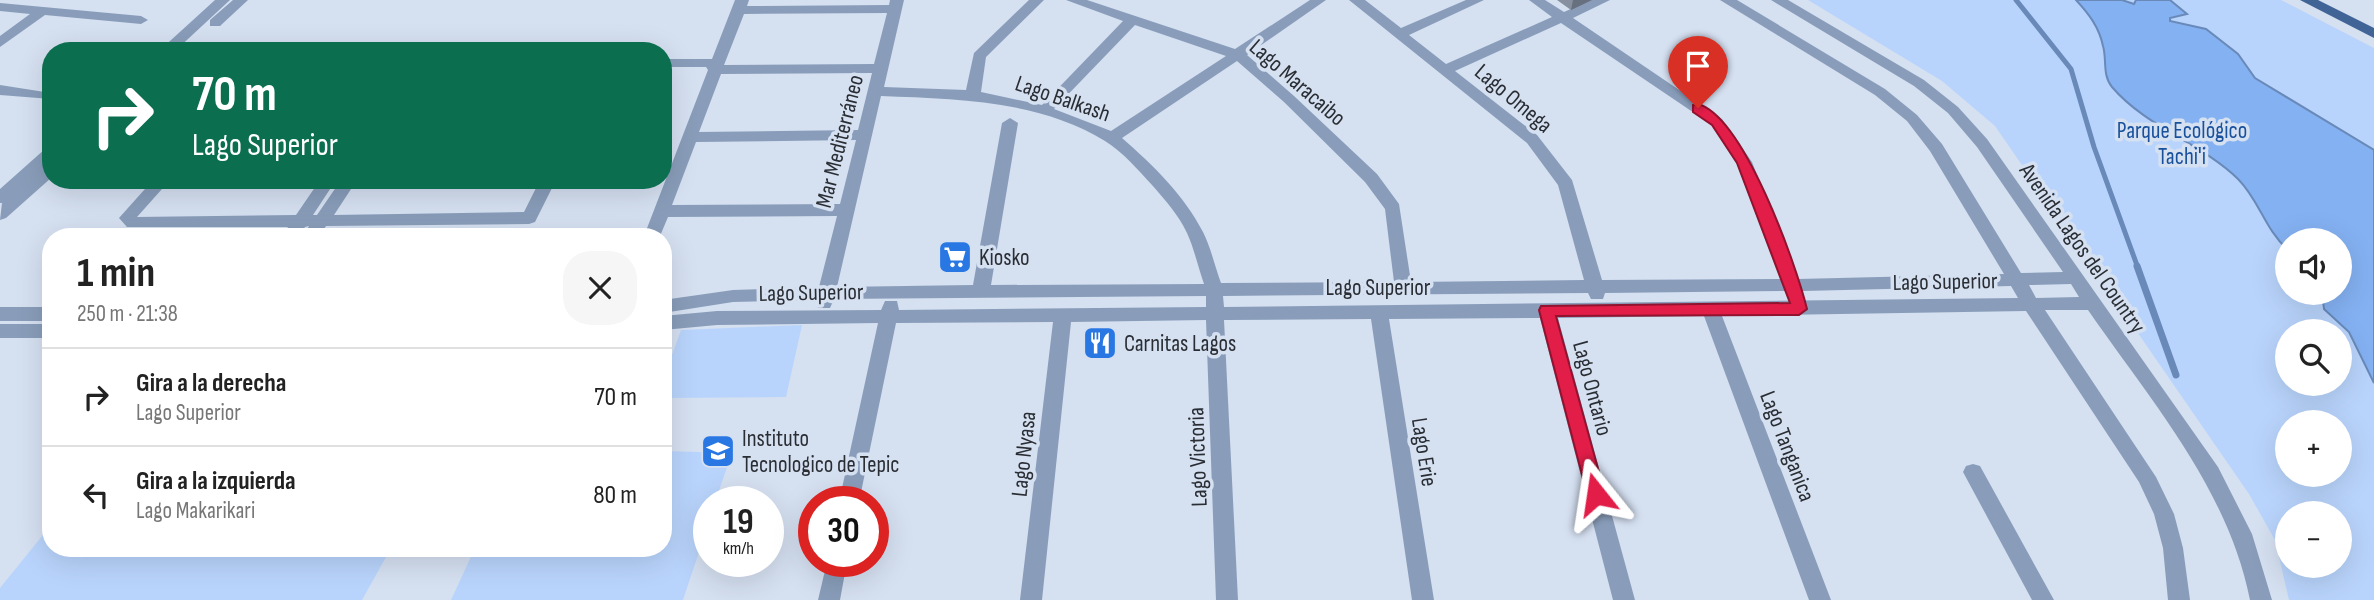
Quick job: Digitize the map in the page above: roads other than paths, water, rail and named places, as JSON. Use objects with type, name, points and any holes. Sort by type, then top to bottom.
[{"type":"main road","points":[[2307,0],[2374,34]]},
{"type":"street","points":[[0,43],[56,0]]},
{"type":"street","points":[[176,42],[223,0]]},
{"type":"street","points":[[194,42],[241,0]]},
{"type":"street","points":[[973,95],[979,56],[1037,0]]},
{"type":"street","name":"Lago Maracaibo","points":[[1073,0],[1238,55],[1371,178],[1393,208],[1403,289]]},
{"type":"street","points":[[1112,138],[1319,0]]},
{"type":"street","name":"Lago Omega","points":[[1356,0],[1532,139],[1547,157],[1566,184],[1602,309]]},
{"type":"street","points":[[1400,34],[1477,0]]},
{"type":"street","points":[[1536,0],[1717,122],[1744,162],[1793,285],[1799,309]]},
{"type":"street","points":[[1444,70],[1603,0]]},
{"type":"street","points":[[1727,0],[1880,92],[1912,118],[1936,148],[2019,279],[2031,304],[2146,477],[2164,514],[2173,548],[2179,600]]},
{"type":"street","name":"Avenida Lagos del Country","points":[[1778,0],[1919,83],[1953,110],[1982,143],[2211,473],[2235,514],[2254,561],[2260,600]]},
{"type":"street","points":[[672,185],[740,5],[896,4]]},
{"type":"street","name":"Mar Mediterráneo","points":[[821,316],[896,4]]},
{"type":"street","points":[[0,7],[141,20]]},
{"type":"street","points":[[1044,111],[1132,20]]},
{"type":"street","points":[[672,63],[710,63],[716,70]]},
{"type":"street","points":[[716,70],[880,68]]},
{"type":"street","points":[[0,90],[42,95]]},
{"type":"street","name":"Lago Balkash","points":[[875,92],[973,95],[1044,111],[1112,138],[1143,166],[1180,206],[1196,234],[1214,289],[1217,313]]},
{"type":"street","points":[[981,291],[1010,123]]},
{"type":"street","points":[[690,137],[864,135]]},
{"type":"street","points":[[0,198],[42,161]]},
{"type":"street","points":[[0,214],[42,177]]},
{"type":"street","points":[[154,189],[127,218],[134,223],[529,218],[544,189]]},
{"type":"street","points":[[295,228],[322,189]]},
{"type":"street","points":[[316,228],[343,189]]},
{"type":"street","points":[[655,228],[670,189]]},
{"type":"street","points":[[662,211],[846,210]]},
{"type":"street","name":"Lago Superior","points":[[672,306],[733,296],[826,293],[1793,285],[2075,278]]},
{"type":"street","points":[[852,486],[894,292]]},
{"type":"street","name":"Lago Superior","points":[[672,322],[717,318],[821,316],[1799,309],[2094,303]]},
{"type":"street","name":"Lago Tanganica","points":[[1710,309],[1820,600]]},
{"type":"street","name":"Lago Ontario","points":[[1547,310],[1624,600]]},
{"type":"street","name":"Lago Erie","points":[[1379,312],[1423,600]]},
{"type":"street","name":"Lago Victoria","points":[[1217,313],[1227,600]]},
{"type":"street","points":[[0,314],[42,314]]},
{"type":"street","name":"Lago Nyasa","points":[[1031,600],[1063,314]]},
{"type":"street","points":[[0,331],[42,331]]},
{"type":"street","points":[[1973,472],[2043,600]]},
{"type":"street","points":[[829,600],[834,577]]},
{"type":"waterway","points":[[2016,0],[2071,69],[2094,147],[2138,268]]},
{"type":"waterway","points":[[2137,266],[2176,375]]},
{"type":"place","name":"Kiosko","points":[[955,257]]},
{"type":"place","name":"Carnitas Lagos","points":[[1100,343]]},
{"type":"place","name":"Instituto Tecnologico de Tepic","points":[[718,451]]},
{"type":"park label","name":"Parque Ecológico Tachi'i","points":[[2182,143]]}]
